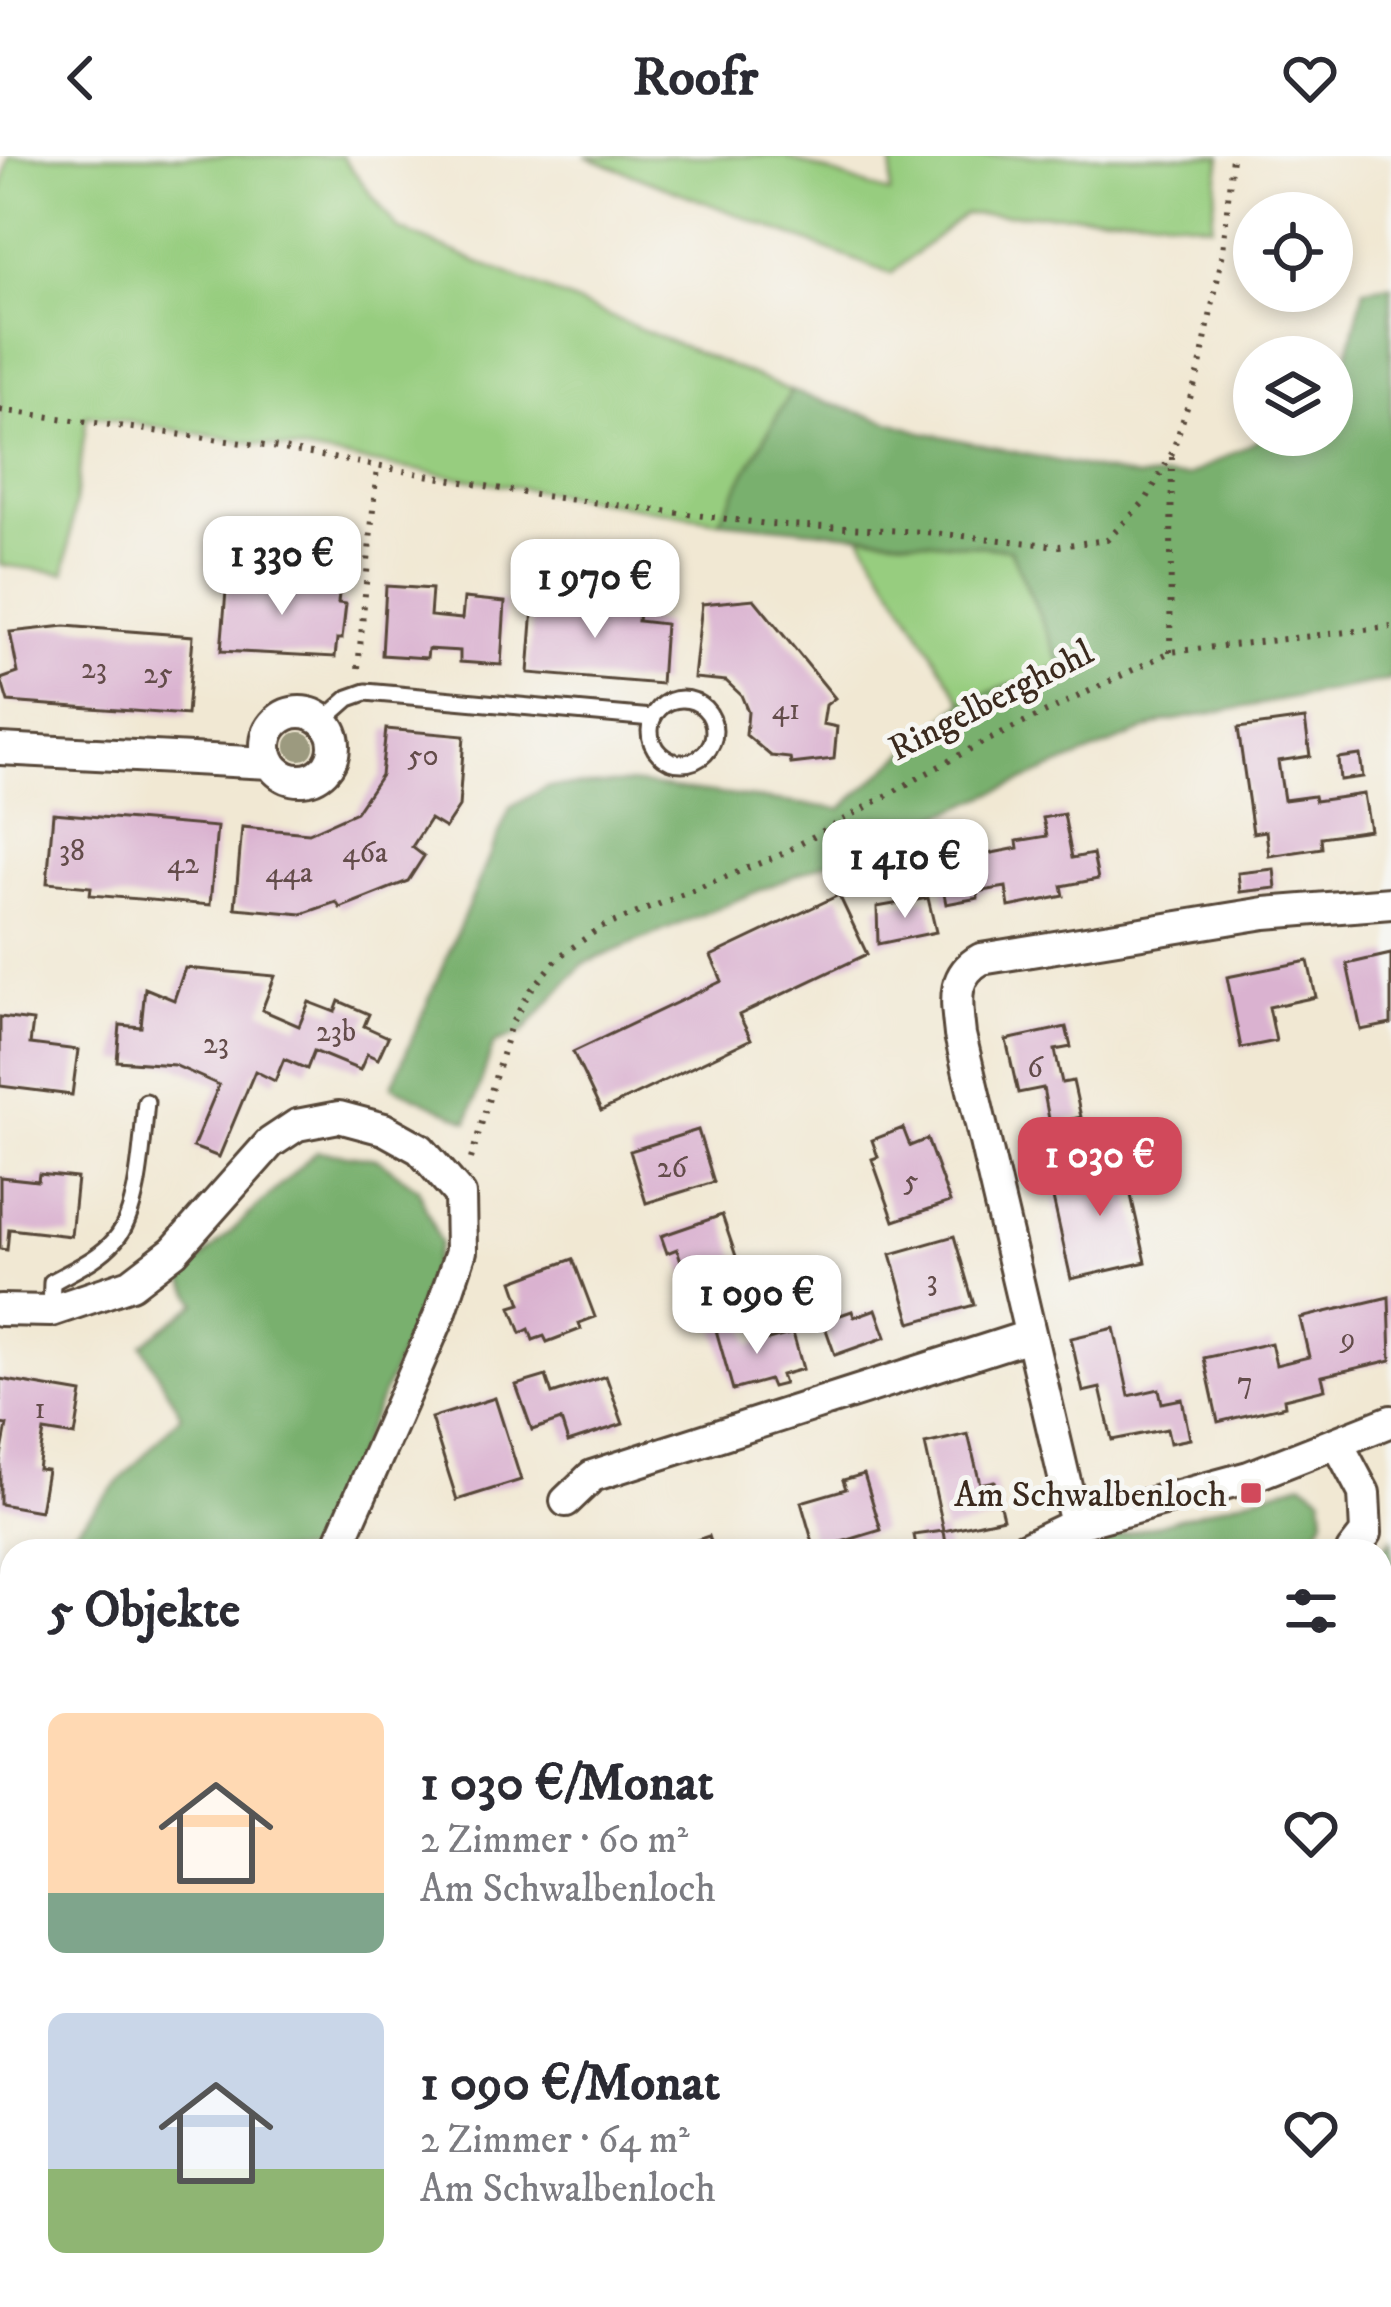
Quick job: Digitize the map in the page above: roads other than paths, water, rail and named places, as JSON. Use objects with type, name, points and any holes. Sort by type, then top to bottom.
[{"type":"street","points":[[304,712],[323,722],[330,731],[333,753],[321,773],[287,778],[270,763],[266,742],[283,716],[304,712]]},
{"type":"street","points":[[0,749],[270,763]]},
{"type":"street","points":[[1075,1525],[960,1035],[958,984],[964,972],[982,959],[1052,947],[1265,913],[1391,902]]},
{"type":"street","points":[[0,1310],[51,1311],[131,1284],[174,1252],[270,1144],[297,1125],[339,1118],[383,1129],[420,1149],[460,1195],[461,1251],[440,1314],[341,1539]]},
{"type":"street","points":[[566,1501],[592,1476],[1029,1336]]},
{"type":"street","points":[[1045,1539],[1075,1525],[1249,1478],[1391,1421]]},
{"type":"street","points":[[1338,1444],[1364,1493],[1366,1533],[1361,1539]]},
{"type":"lane","points":[[323,722],[355,696],[382,693],[652,718]]},
{"type":"lane","points":[[674,700],[694,701],[709,715],[714,734],[695,759],[674,762],[664,758],[651,740],[652,718],[674,700]]},
{"type":"lane","points":[[51,1311],[52,1282],[90,1261],[118,1238],[133,1198],[146,1102]]},
{"type":"place","name":"Am Schwalbenloch","points":[[1251,1493]]}]
